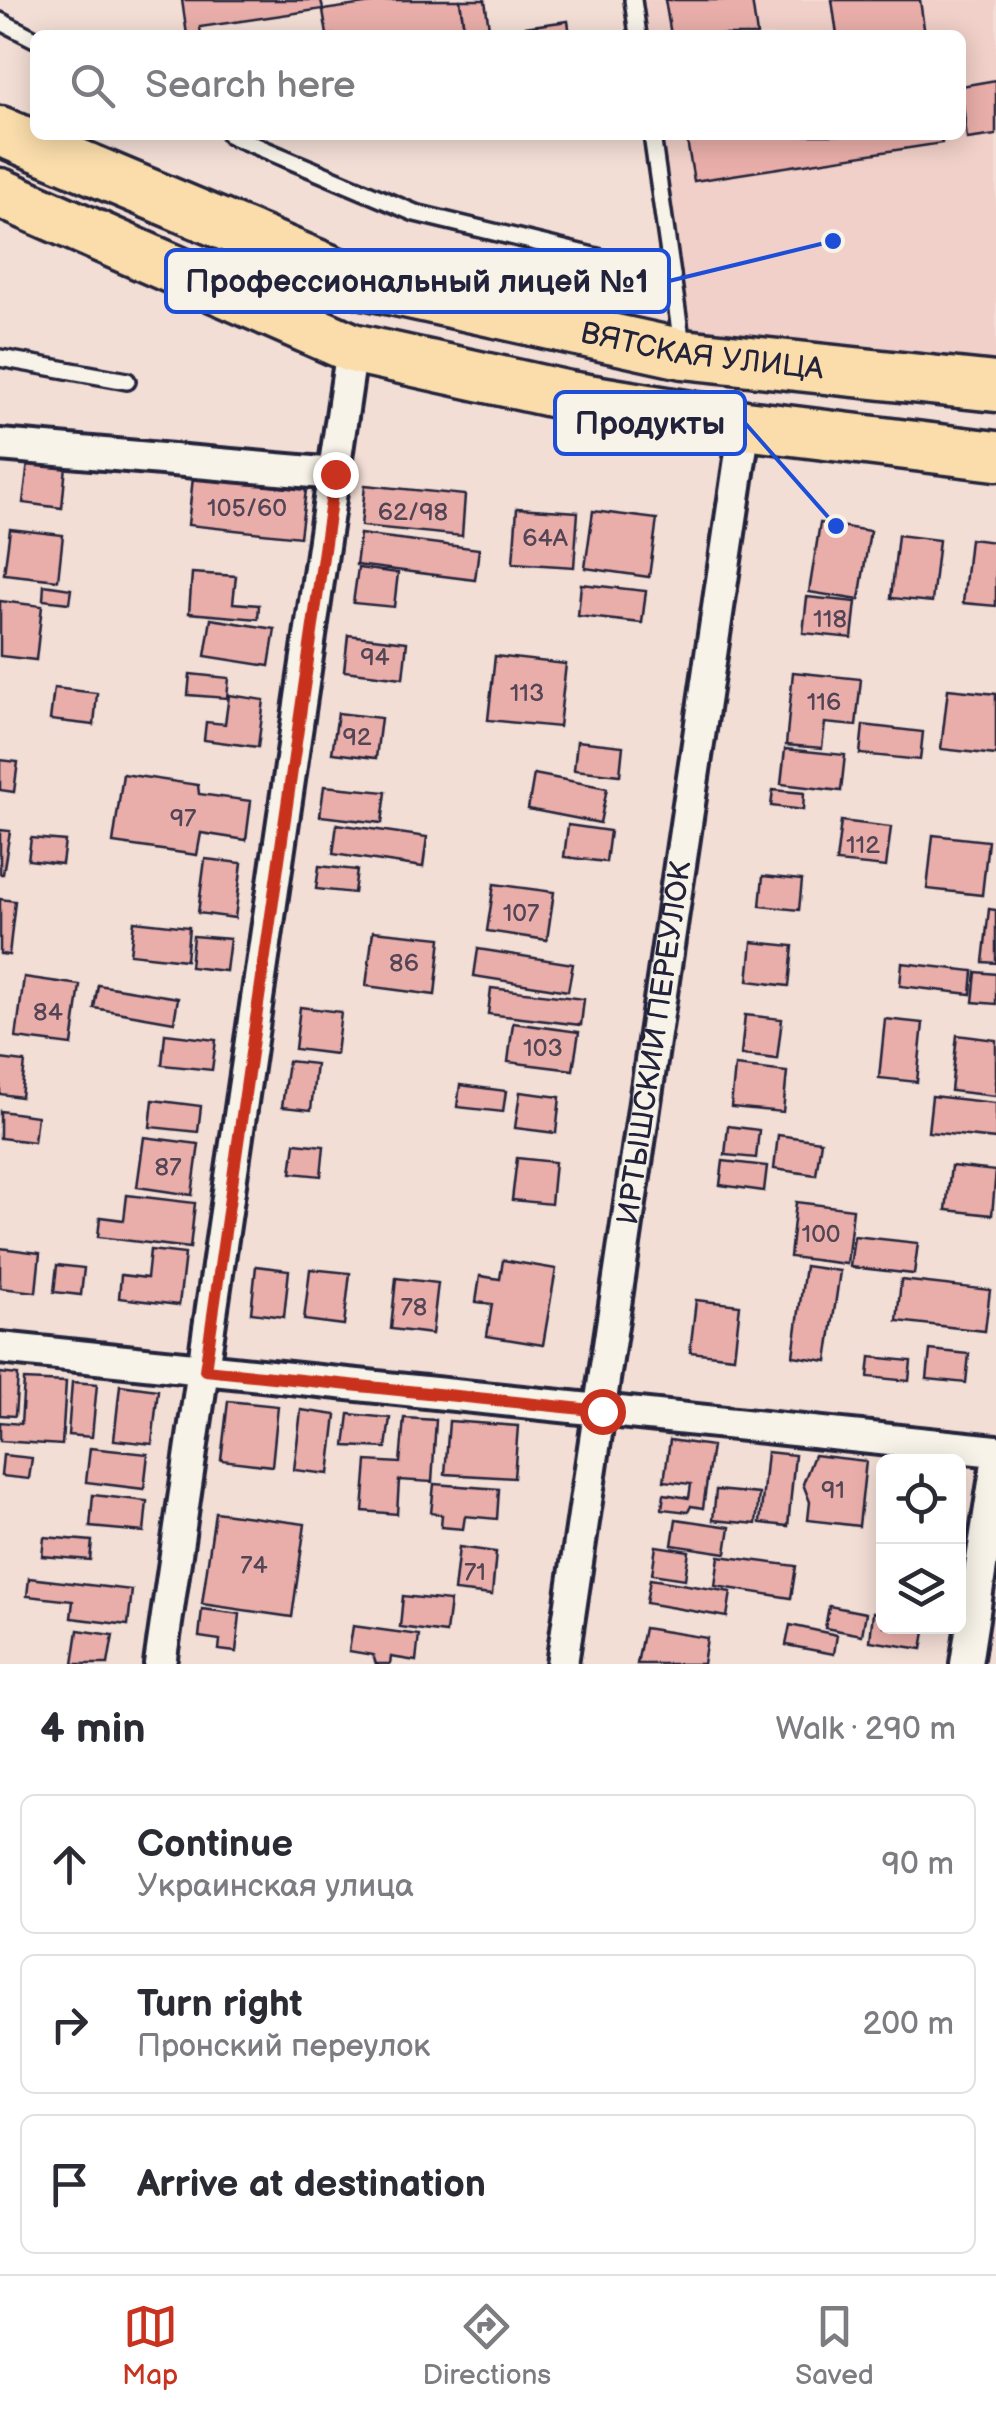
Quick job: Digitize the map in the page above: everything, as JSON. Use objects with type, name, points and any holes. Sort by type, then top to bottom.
[{"type":"main road","name":"ВЯТСКАЯ УЛИЦА","points":[[0,131],[364,284],[684,354],[996,387]]},
{"type":"main road","name":"ВЯТСКАЯ УЛИЦА","points":[[0,193],[352,348],[569,396],[745,424],[996,456]]},
{"type":"main road","points":[[352,348],[364,284]]},
{"type":"street","points":[[160,1664],[352,348]]},
{"type":"street","name":"ИРТЫШСКИЙ ПЕРЕУЛОК","points":[[562,1664],[745,424]]},
{"type":"street","points":[[0,445],[335,474]]},
{"type":"street","points":[[0,1348],[996,1451]]},
{"type":"street","points":[[966,1664],[996,1469]]},
{"type":"lane","points":[[633,0],[637,30]]},
{"type":"lane","points":[[0,21],[30,37]]},
{"type":"lane","points":[[242,140],[415,213],[672,275]]},
{"type":"lane","points":[[653,140],[684,354]]},
{"type":"lane","points":[[0,358],[127,381]]},
{"type":"shaded area","points":[[634,0],[996,0],[996,382],[685,348],[655,140],[966,140],[966,30],[638,30]]},
{"type":"building","points":[[182,0],[321,0],[323,9],[200,27],[200,30],[186,30]]},
{"type":"building","points":[[392,0],[460,0],[464,30],[326,30],[323,10]]},
{"type":"building","points":[[460,0],[485,0],[489,30],[464,30]]},
{"type":"building","points":[[665,0],[752,0],[756,30],[670,30]]},
{"type":"building","points":[[832,0],[920,0],[924,30],[836,30]]},
{"type":"building","points":[[568,21],[569,30],[503,30]]},
{"type":"building","points":[[996,80],[996,135],[967,139],[966,85]]},
{"type":"building","points":[[687,140],[942,140],[942,143],[694,181]]},
{"type":"building","points":[[28,462],[66,466],[62,508],[23,503]]},
{"type":"building","points":[[193,477],[306,490],[300,537],[188,525]]},
{"type":"building","points":[[365,485],[465,495],[462,536],[361,526]]},
{"type":"building","points":[[517,508],[578,512],[574,567],[513,563]]},
{"type":"building","points":[[593,511],[657,519],[649,577],[585,568]]},
{"type":"building","points":[[820,523],[870,531],[859,600],[809,592]]},
{"type":"building","points":[[10,529],[63,535],[58,580],[4,574]]},
{"type":"building","points":[[360,534],[479,549],[475,580],[356,565]]},
{"type":"building","points":[[898,535],[939,540],[932,602],[891,598]]},
{"type":"building","points":[[970,539],[996,542],[996,606],[963,603]]},
{"type":"building","points":[[358,568],[398,573],[394,607],[353,603]]},
{"type":"building","points":[[192,573],[236,576],[233,603],[259,605],[258,619],[189,613]]},
{"type":"building","points":[[581,584],[646,591],[642,623],[578,616]]},
{"type":"building","points":[[44,585],[71,589],[69,603],[43,600]]},
{"type":"building","points":[[807,597],[856,602],[852,638],[803,633]]},
{"type":"building","points":[[0,601],[42,606],[36,660],[0,656]]},
{"type":"building","points":[[211,619],[275,629],[269,666],[205,656]]},
{"type":"building","points":[[348,635],[407,642],[403,678],[344,671]]},
{"type":"building","points":[[495,656],[566,664],[559,727],[488,720]]},
{"type":"building","points":[[793,672],[861,679],[856,726],[825,723],[822,748],[786,745]]},
{"type":"building","points":[[190,674],[229,678],[227,698],[188,695]]},
{"type":"building","points":[[54,688],[97,693],[94,725],[50,720]]},
{"type":"building","points":[[948,689],[996,694],[996,755],[941,749]]},
{"type":"building","points":[[229,695],[264,700],[258,747],[204,740],[206,722],[225,724]]},
{"type":"building","points":[[338,713],[381,718],[376,758],[332,753]]},
{"type":"building","points":[[863,725],[923,732],[920,760],[860,754]]},
{"type":"building","points":[[577,741],[623,746],[620,775],[574,770]]},
{"type":"building","points":[[785,749],[845,755],[841,791],[781,784]]},
{"type":"building","points":[[0,760],[18,762],[14,792],[0,790]]},
{"type":"building","points":[[123,774],[198,785],[199,794],[251,801],[246,840],[201,833],[197,855],[113,843]]},
{"type":"building","points":[[534,774],[607,788],[600,823],[528,809]]},
{"type":"building","points":[[324,786],[386,792],[382,823],[320,816]]},
{"type":"building","points":[[773,790],[804,793],[803,810],[771,806]]},
{"type":"building","points":[[841,821],[891,827],[886,867],[836,862]]},
{"type":"building","points":[[337,824],[427,837],[423,867],[333,854]]},
{"type":"building","points":[[568,825],[610,831],[606,862],[564,857]]},
{"type":"building","points":[[0,830],[10,831],[3,874],[0,874]]},
{"type":"building","points":[[933,835],[988,841],[982,895],[927,889]]},
{"type":"building","points":[[31,838],[65,841],[62,864],[28,860]]},
{"type":"building","points":[[205,859],[242,863],[235,918],[198,913]]},
{"type":"building","points":[[319,866],[357,870],[354,893],[316,889]]},
{"type":"building","points":[[763,876],[802,880],[799,910],[760,906]]},
{"type":"building","points":[[494,884],[554,892],[547,940],[487,931]]},
{"type":"building","points":[[0,899],[15,901],[9,955],[0,954]]},
{"type":"building","points":[[989,909],[996,910],[996,963],[983,962]]},
{"type":"building","points":[[134,921],[189,927],[186,960],[130,954]]},
{"type":"building","points":[[373,931],[441,938],[435,995],[366,986]]},
{"type":"building","points":[[193,936],[230,939],[226,971],[190,967]]},
{"type":"building","points":[[752,942],[793,946],[789,986],[748,981]]},
{"type":"building","points":[[478,949],[573,964],[568,991],[474,976]]},
{"type":"building","points":[[902,963],[973,971],[971,994],[900,986]]},
{"type":"building","points":[[976,972],[996,974],[996,1004],[973,1002]]},
{"type":"building","points":[[24,977],[80,985],[72,1045],[16,1038]]},
{"type":"building","points":[[98,985],[178,998],[174,1022],[94,1008]]},
{"type":"building","points":[[491,988],[584,999],[581,1025],[488,1014]]},
{"type":"building","points":[[300,1007],[341,1012],[336,1054],[295,1049]]},
{"type":"building","points":[[745,1015],[782,1019],[777,1059],[741,1055]]},
{"type":"building","points":[[885,1019],[923,1023],[917,1082],[879,1078]]},
{"type":"building","points":[[513,1023],[579,1032],[573,1070],[508,1062]]},
{"type":"building","points":[[165,1034],[216,1040],[212,1070],[162,1065]]},
{"type":"building","points":[[957,1035],[996,1040],[996,1096],[951,1091]]},
{"type":"building","points":[[0,1059],[25,1062],[21,1097],[0,1094]]},
{"type":"building","points":[[288,1061],[316,1064],[311,1110],[282,1107]]},
{"type":"building","points":[[735,1066],[787,1072],[783,1112],[731,1107]]},
{"type":"building","points":[[460,1085],[506,1091],[503,1112],[457,1107]]},
{"type":"building","points":[[520,1092],[560,1097],[556,1133],[515,1128]]},
{"type":"building","points":[[932,1096],[996,1103],[996,1139],[928,1132]]},
{"type":"building","points":[[153,1100],[201,1106],[198,1132],[150,1127]]},
{"type":"building","points":[[0,1111],[37,1116],[34,1142],[0,1138]]},
{"type":"building","points":[[728,1126],[759,1130],[756,1158],[725,1155]]},
{"type":"building","points":[[778,1135],[821,1141],[816,1175],[774,1169]]},
{"type":"building","points":[[144,1137],[199,1144],[192,1195],[137,1187]]},
{"type":"building","points":[[295,1143],[324,1146],[321,1176],[291,1173]]},
{"type":"building","points":[[517,1158],[555,1162],[551,1204],[512,1200]]},
{"type":"building","points":[[723,1161],[767,1166],[764,1191],[720,1185]]},
{"type":"building","points":[[951,1166],[996,1171],[992,1215],[946,1210]]},
{"type":"building","points":[[127,1195],[195,1203],[190,1248],[98,1237],[100,1217],[124,1220]]},
{"type":"building","points":[[796,1202],[853,1209],[847,1264],[790,1257]]},
{"type":"building","points":[[854,1236],[918,1243],[914,1274],[850,1267]]},
{"type":"building","points":[[0,1248],[40,1253],[36,1292],[0,1288]]},
{"type":"building","points":[[150,1250],[185,1254],[179,1305],[119,1298],[121,1275],[147,1278]]},
{"type":"building","points":[[503,1260],[556,1269],[543,1345],[487,1336],[492,1304],[476,1302],[480,1276],[500,1279]]},
{"type":"building","points":[[57,1265],[84,1268],[81,1295],[54,1292]]},
{"type":"building","points":[[256,1266],[289,1270],[284,1317],[251,1313]]},
{"type":"building","points":[[805,1266],[840,1271],[827,1361],[793,1356]]},
{"type":"building","points":[[310,1269],[350,1273],[344,1325],[304,1320]]},
{"type":"building","points":[[396,1278],[438,1283],[432,1334],[391,1329]]},
{"type":"building","points":[[901,1280],[990,1290],[985,1331],[897,1321]]},
{"type":"building","points":[[696,1300],[740,1305],[734,1357],[690,1352]]},
{"type":"building","points":[[930,1350],[969,1354],[966,1383],[927,1379]]},
{"type":"building","points":[[870,1357],[911,1361],[909,1381],[868,1377]]},
{"type":"building","points":[[0,1373],[18,1375],[15,1416],[0,1415]]},
{"type":"building","points":[[24,1380],[66,1382],[62,1445],[0,1441],[0,1422],[21,1424]]},
{"type":"building","points":[[72,1382],[97,1384],[92,1437],[68,1435]]},
{"type":"building","points":[[120,1385],[158,1390],[152,1444],[114,1440]]},
{"type":"building","points":[[228,1401],[278,1406],[272,1466],[221,1460]]},
{"type":"building","points":[[301,1410],[336,1415],[329,1474],[294,1470]]},
{"type":"building","points":[[349,1414],[390,1418],[386,1448],[345,1446]]},
{"type":"building","points":[[404,1418],[436,1420],[432,1482],[399,1480],[397,1514],[363,1511],[367,1461],[400,1463]]},
{"type":"building","points":[[449,1421],[518,1426],[514,1478],[445,1474]]},
{"type":"building","points":[[670,1440],[712,1446],[703,1508],[691,1506],[688,1512],[662,1509],[664,1494],[689,1498],[691,1484],[664,1481]]},
{"type":"building","points":[[90,1448],[148,1454],[144,1489],[86,1482]]},
{"type":"building","points":[[767,1452],[795,1455],[788,1526],[760,1523]]},
{"type":"building","points":[[3,1455],[32,1458],[29,1479],[1,1476]]},
{"type":"building","points":[[814,1455],[866,1461],[859,1526],[808,1520],[810,1502],[803,1484]]},
{"type":"building","points":[[434,1484],[499,1489],[497,1519],[465,1516],[463,1529],[441,1527],[442,1515],[431,1513]]},
{"type":"building","points":[[716,1490],[759,1494],[756,1524],[713,1520]]},
{"type":"building","points":[[93,1495],[147,1501],[144,1532],[90,1527]]},
{"type":"building","points":[[215,1512],[305,1524],[292,1617],[202,1604]]},
{"type":"building","points":[[676,1519],[730,1527],[726,1553],[672,1545]]},
{"type":"building","points":[[44,1537],[92,1541],[90,1560],[42,1556]]},
{"type":"building","points":[[656,1546],[689,1551],[685,1579],[652,1574]]},
{"type":"building","points":[[459,1547],[496,1552],[492,1595],[454,1591]]},
{"type":"building","points":[[719,1556],[796,1566],[791,1598],[715,1586]]},
{"type":"building","points":[[29,1578],[132,1590],[128,1625],[71,1618],[73,1601],[27,1596]]},
{"type":"building","points":[[650,1579],[731,1592],[727,1617],[646,1603]]},
{"type":"building","points":[[403,1596],[450,1601],[446,1633],[400,1627]]},
{"type":"building","points":[[829,1606],[866,1613],[862,1635],[825,1628]]},
{"type":"building","points":[[202,1609],[240,1614],[236,1652],[219,1650],[220,1640],[199,1637]]},
{"type":"building","points":[[873,1612],[876,1634],[925,1634],[922,1649],[870,1641]]},
{"type":"building","points":[[790,1625],[837,1635],[834,1654],[786,1645]]},
{"type":"building","points":[[353,1626],[419,1635],[416,1661],[391,1657],[390,1664],[376,1664],[373,1655],[349,1651]]},
{"type":"building","points":[[644,1628],[707,1638],[703,1664],[637,1664]]},
{"type":"building","points":[[78,1630],[113,1635],[108,1664],[73,1664]]},
{"type":"place","name":"Профессиональный лицей №1","points":[[833,241]]},
{"type":"place","name":"Продукты","points":[[836,526]]},
{"type":"route","points":[[335,474],[205,1370],[602,1411]]}]
